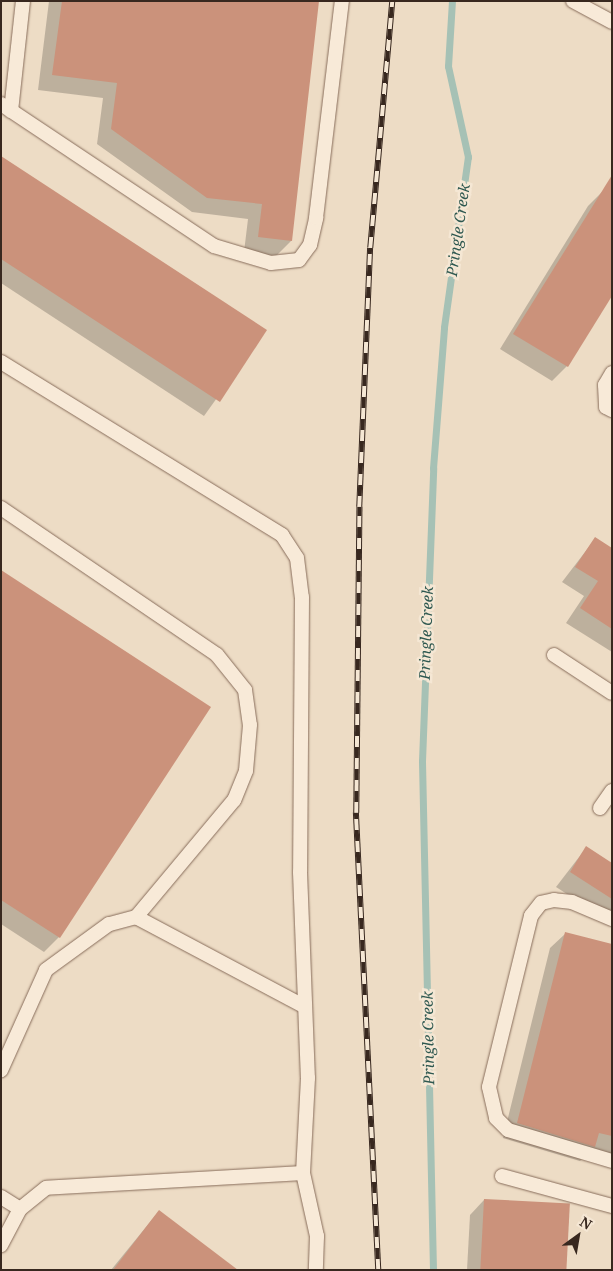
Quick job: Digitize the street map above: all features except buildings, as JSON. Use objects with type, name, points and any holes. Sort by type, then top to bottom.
[{"type":"lane","points":[[23,1],[6,107],[214,246],[272,262],[299,260],[310,245],[316,218],[342,1]]},
{"type":"lane","points":[[573,1],[612,22]]},
{"type":"lane","points":[[1,362],[282,536],[296,558],[302,598],[300,872],[308,1078],[303,1173],[317,1236],[316,1270]]},
{"type":"lane","points":[[612,373],[605,385],[606,407],[612,410]]},
{"type":"lane","points":[[1,508],[217,656],[245,690],[250,725],[246,771],[234,800],[136,917],[109,924],[46,970],[1,1070]]},
{"type":"lane","points":[[554,655],[612,693]]},
{"type":"lane","points":[[600,808],[612,791]]},
{"type":"lane","points":[[612,919],[572,902],[554,900],[541,903],[531,916],[489,1087],[496,1118],[508,1130],[612,1161]]},
{"type":"lane","points":[[136,917],[305,1007]]},
{"type":"lane","points":[[1,1245],[20,1209],[46,1188],[303,1173]]},
{"type":"lane","points":[[502,1176],[612,1206]]},
{"type":"lane","points":[[1,1196],[20,1209]]},
{"type":"waterway","name":"Pringle Creek","points":[[433,1270],[422,761],[433,468],[444,327],[468,157],[448,66],[452,1]]},
{"type":"railway","points":[[378,1270],[356,813],[359,507],[370,248],[392,1]]}]
